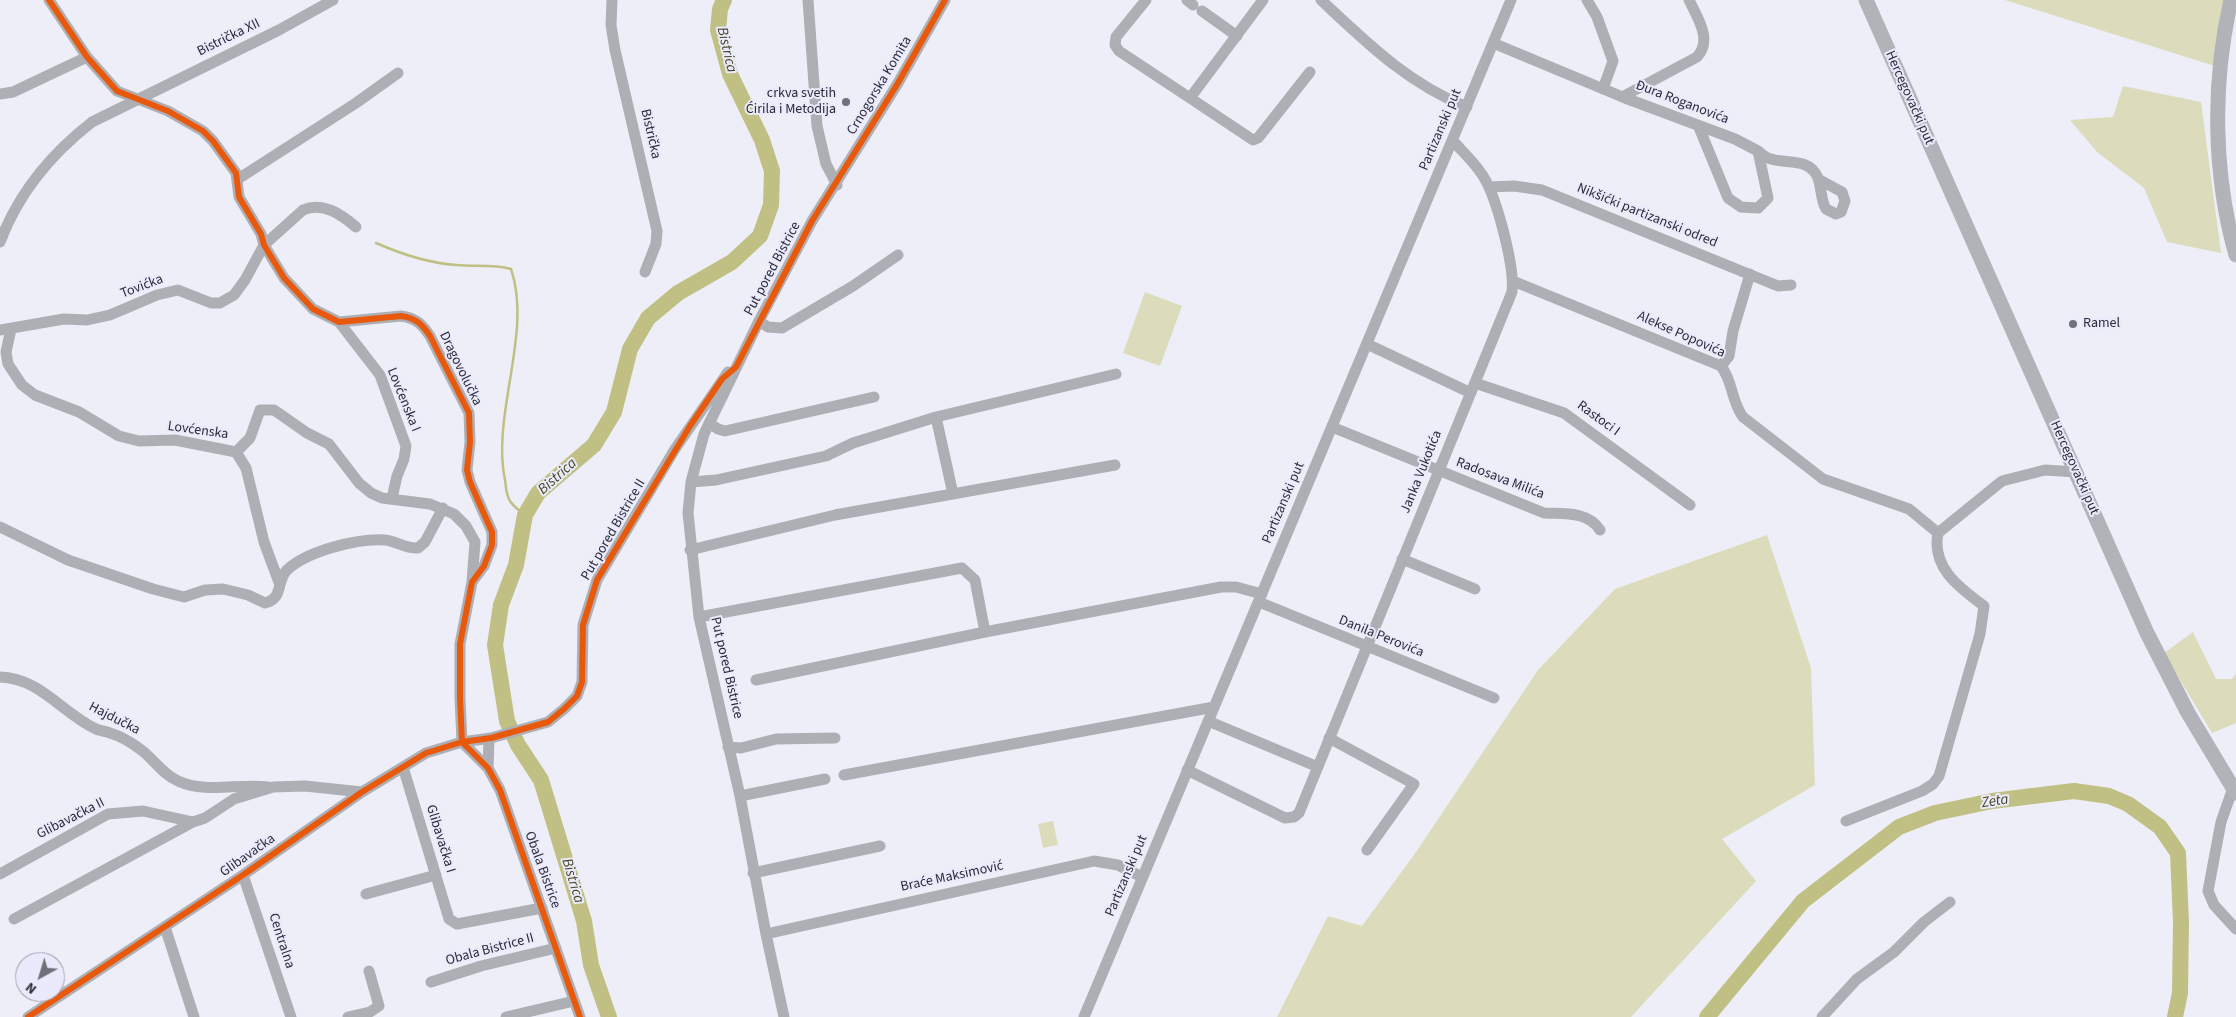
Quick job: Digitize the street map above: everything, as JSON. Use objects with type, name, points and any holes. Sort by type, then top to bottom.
[{"type":"main road","name":"Hercegovački put","points":[[1866,0],[2156,653],[2188,713],[2234,791]]},
{"type":"main road","points":[[2231,0],[2222,56],[2218,128],[2222,181],[2236,255]]},
{"type":"street","points":[[49,0],[87,57],[117,91],[168,111],[203,130],[236,173],[239,198],[261,234],[264,245],[284,278],[313,309],[321,315],[339,322]]},
{"type":"street","name":"Bistrička XII","points":[[0,242],[8,220],[24,193],[76,134],[92,122],[136,98],[279,30],[333,0]]},
{"type":"street","name":"Bistrička","points":[[612,0],[611,25],[615,50],[657,230],[656,244],[645,272]]},
{"type":"street","points":[[808,0],[817,126],[826,164],[836,185]]},
{"type":"street","name":"Crnogorska Komita","points":[[836,185],[945,0]]},
{"type":"street","points":[[1146,0],[1116,37],[1115,45],[1120,51],[1253,140],[1258,138],[1310,72]]},
{"type":"street","points":[[1190,98],[1263,0]]},
{"type":"street","points":[[1321,0],[1393,66],[1418,83],[1466,107]]},
{"type":"street","name":"Partizanski put","points":[[1084,1017],[1511,0]]},
{"type":"street","points":[[1587,0],[1597,17],[1613,61],[1603,89]]},
{"type":"street","points":[[1622,97],[1697,57],[1702,52],[1704,46],[1703,28],[1689,0]]},
{"type":"street","points":[[1194,5],[1237,36]]},
{"type":"street","name":"Đura Roganovića","points":[[1493,43],[1622,97],[1735,139],[1770,159],[1803,164],[1813,170],[1818,179]]},
{"type":"street","points":[[0,94],[13,92],[87,57]]},
{"type":"street","points":[[238,180],[356,103],[398,73]]},
{"type":"street","points":[[1698,125],[1728,198],[1741,207],[1758,208],[1768,198],[1758,151]]},
{"type":"street","name":"Janka Vukotića","points":[[1187,770],[1285,818],[1294,817],[1299,813],[1318,768],[1438,471],[1509,302],[1513,281],[1508,253],[1489,187],[1482,173],[1452,140]]},
{"type":"street","name":"Put pored Bistrice","points":[[784,1017],[740,796],[699,617],[690,550],[688,513],[691,482],[704,434],[759,321],[812,221],[836,185]]},
{"type":"street","name":"Nikšićki partizanski odred","points":[[1489,187],[1514,186],[1542,190],[1778,286],[1791,285]]},
{"type":"street","points":[[264,245],[309,207],[330,210],[340,214],[356,228]]},
{"type":"street","name":"Tovićka","points":[[6,329],[64,319],[87,320],[110,316],[156,295],[178,290],[211,303],[220,303],[234,295],[245,280],[264,245]]},
{"type":"street","points":[[759,321],[768,327],[782,328],[853,286],[898,255]]},
{"type":"street","points":[[1721,366],[1730,356],[1733,331],[1750,274]]},
{"type":"street","name":"Alekse Popovića","points":[[1513,281],[1721,366],[1728,376],[1736,405],[1743,416],[1822,479],[1910,509],[1938,533]]},
{"type":"street","name":"Dragovolučka","points":[[339,322],[401,316],[416,320],[430,336],[469,413],[470,442],[467,470],[470,482],[492,532],[492,545],[484,566],[472,582],[460,644],[462,742]]},
{"type":"street","name":"Lovćenska I","points":[[339,322],[380,375],[406,446],[392,498]]},
{"type":"street","name":"Lovćenska","points":[[6,329],[8,364],[22,385],[35,395],[79,412],[120,436],[139,441],[175,440],[236,452],[250,438],[260,410],[274,410],[307,433],[329,444],[364,488],[382,498],[392,498],[443,508],[454,514],[466,526],[476,542],[472,582]]},
{"type":"street","name":"Rastoci I","points":[[1367,344],[1473,388],[1564,413],[1690,505]]},
{"type":"street","name":"Put pored Bistrice II","points":[[490,738],[548,722],[577,696],[582,682],[583,625],[597,580],[690,426],[722,379],[736,367]]},
{"type":"street","points":[[691,482],[716,480],[826,456],[853,443],[936,417],[1116,374]]},
{"type":"street","points":[[709,423],[725,431],[874,397]]},
{"type":"street","points":[[936,417],[953,494]]},
{"type":"street","points":[[690,426],[704,434]]},
{"type":"street","name":"Radosava Milića","points":[[1332,427],[1544,512],[1581,516],[1595,522],[1600,530]]},
{"type":"street","points":[[236,452],[246,468],[264,542],[280,585]]},
{"type":"street","points":[[690,550],[835,516],[1115,465]]},
{"type":"street","points":[[1846,821],[1922,791],[1933,784],[1939,776],[1980,634],[1984,606],[1947,575],[1938,551],[1938,533],[2002,480],[2045,470],[2076,472]]},
{"type":"street","points":[[0,526],[68,560],[130,583],[184,597],[206,590],[223,589],[248,595],[265,603],[276,598],[286,570],[308,556],[369,540],[387,540],[418,548],[425,542],[443,508]]},
{"type":"street","points":[[1402,559],[1475,589]]},
{"type":"street","points":[[699,617],[962,568],[975,580],[986,632]]},
{"type":"street","name":"Danila Perovića","points":[[756,680],[986,632],[1221,587],[1236,587],[1366,648],[1494,698]]},
{"type":"street","name":"Hajdučka","points":[[0,677],[12,677],[42,690],[90,725],[111,733],[142,750],[167,776],[179,782],[195,786],[251,784],[273,787]]},
{"type":"street","points":[[844,775],[1214,707]]},
{"type":"street","points":[[1208,721],[1318,768]]},
{"type":"street","points":[[488,768],[490,738]]},
{"type":"street","name":"Glibavačka","points":[[28,1017],[136,944],[166,927],[362,792],[426,753],[462,742],[490,738]]},
{"type":"street","points":[[728,747],[741,748],[776,739],[835,738]]},
{"type":"street","points":[[1329,738],[1414,784],[1367,850]]},
{"type":"street","name":"Obala Bistrice","points":[[462,742],[488,768],[500,790],[580,1017]]},
{"type":"street","name":"Glibavačka I","points":[[403,767],[449,919],[457,924],[542,908]]},
{"type":"street","points":[[740,796],[824,779]]},
{"type":"street","points":[[14,919],[193,822],[205,818],[234,799],[273,787],[305,786],[362,792]]},
{"type":"street","name":"Hercegovački put","points":[[2234,791],[2221,822],[2208,891],[2214,905],[2236,929]]},
{"type":"street","name":"Glibavačka II","points":[[0,874],[108,814],[143,811],[193,822]]},
{"type":"street","points":[[754,873],[880,846]]},
{"type":"street","name":"Braće Maksimović","points":[[766,934],[1094,861],[1118,866],[1142,877]]},
{"type":"street","name":"Centralna","points":[[243,875],[291,1017]]},
{"type":"street","points":[[366,894],[436,875]]},
{"type":"street","points":[[1822,1017],[1857,979],[1894,952],[1924,922],[1950,902]]},
{"type":"street","points":[[166,927],[194,1017]]},
{"type":"street","name":"Obala Bistrice II","points":[[431,982],[481,966],[556,948]]},
{"type":"street","points":[[348,1017],[370,1012],[379,1006],[369,971]]},
{"type":"street","points":[[506,1017],[574,1001]]},
{"type":"green space","points":[[2005,0],[2232,0],[2221,68]]},
{"type":"green space","points":[[2123,86],[2201,102],[2221,253],[2167,242],[2144,188],[2097,152],[2070,120],[2113,117]]},
{"type":"green space","points":[[1145,292],[1182,306],[1160,366],[1123,353]]},
{"type":"green space","points":[[1767,535],[1811,668],[1815,785],[1722,839],[1756,881],[1631,1017],[1277,1017],[1328,916],[1362,926],[1416,852],[1538,670],[1615,589]]},
{"type":"green space","points":[[2193,632],[2216,679],[2232,679],[2236,674],[2236,723],[2212,733],[2164,653]]},
{"type":"green space","points":[[1053,821],[1058,845],[1043,848],[1038,824]]},
{"type":"waterway","name":"Bistrica","points":[[609,1017],[591,965],[584,921],[541,780],[518,745],[507,721],[495,645],[501,605],[516,565],[525,515],[538,493],[594,445],[614,412],[630,349],[648,318],[678,293],[732,262],[760,236],[771,205],[772,171],[762,140],[730,74],[718,30],[720,9],[724,0]]},
{"type":"waterway","points":[[376,243],[405,254],[435,262],[511,269],[516,293],[517,319],[503,428],[502,455],[508,497],[514,506],[525,515]]},
{"type":"waterway","name":"Zeta","points":[[1707,1017],[1803,901],[1899,827],[1935,813],[1992,801],[2074,791],[2109,796],[2128,804],[2160,827],[2178,853],[2181,922],[2180,993],[2175,1017]]},
{"type":"cycle path","points":[[49,0],[87,57],[117,91],[168,111],[203,131],[213,141],[236,173],[239,197],[261,234],[264,245],[284,278],[313,309],[339,322],[401,316],[411,318],[418,322],[430,336],[469,413],[470,442],[467,470],[470,482],[492,532],[492,545],[484,566],[472,582],[460,644],[462,742]]},
{"type":"cycle path","points":[[28,1017],[243,875],[362,792],[426,753],[462,742],[491,738],[548,722],[577,696],[582,682],[583,625],[597,580],[690,426],[722,379],[736,367],[812,221],[898,83],[945,0]]},
{"type":"cycle path","points":[[462,742],[488,768],[500,790],[580,1017]]},
{"type":"place","name":"crkva svetih Ćirila i Metodija","points":[[846,102]]},
{"type":"place","name":"Ramel","points":[[2073,324]]}]
